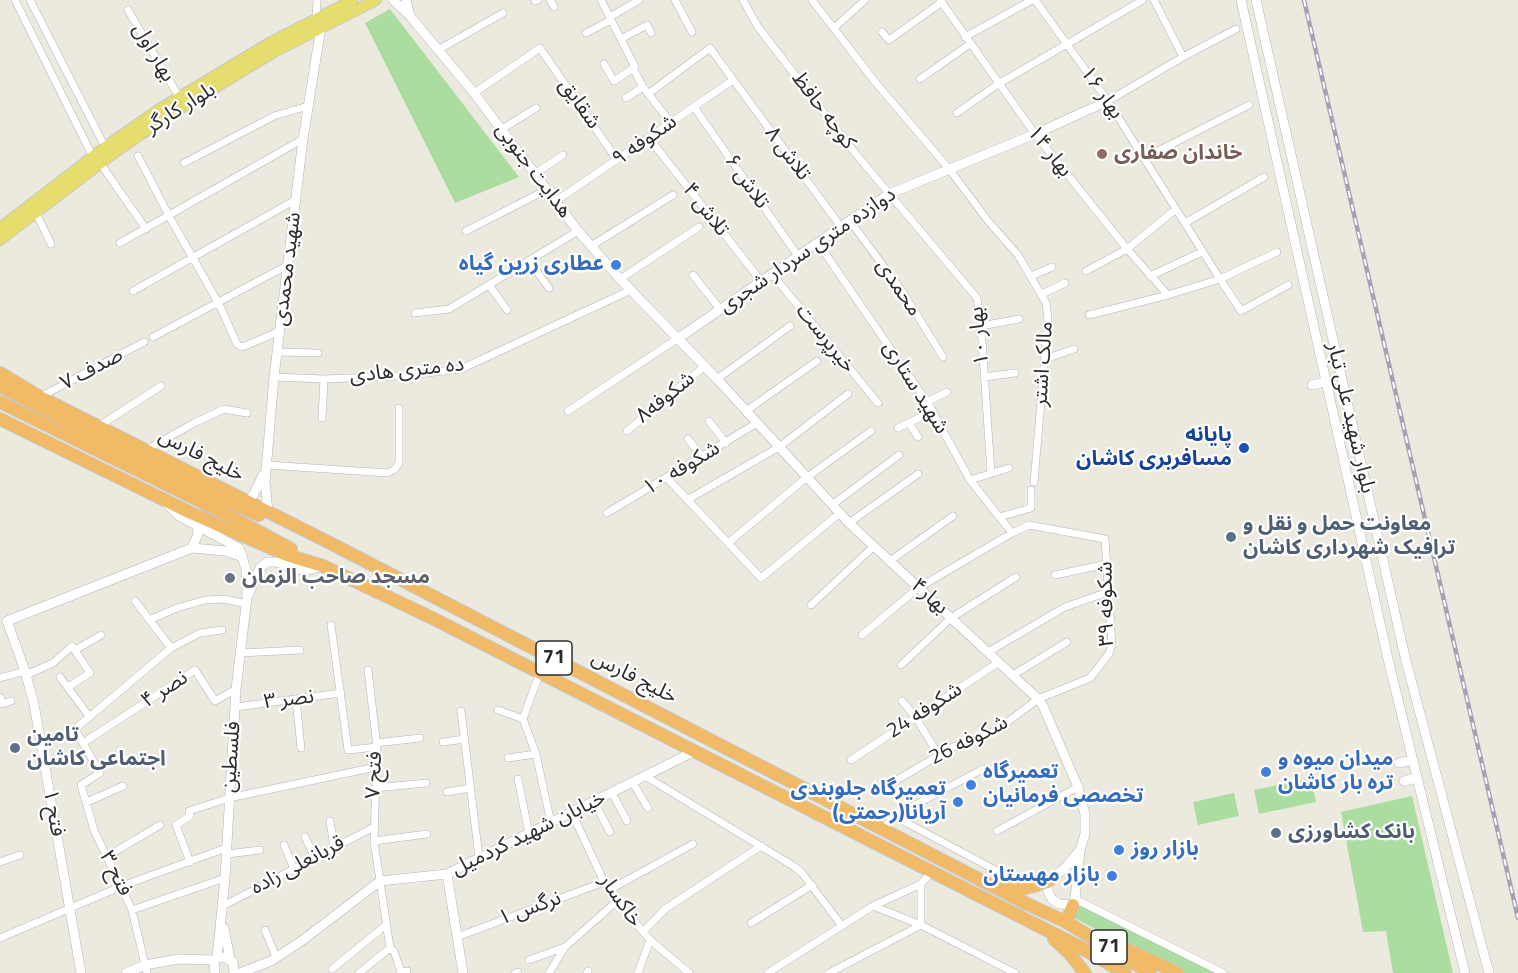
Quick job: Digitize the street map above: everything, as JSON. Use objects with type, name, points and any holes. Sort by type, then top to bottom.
[{"type":"highway","name":"خلیج فارس","points":[[0,373],[23,389],[334,544],[1066,922],[1150,973]]},
{"type":"highway","points":[[0,380],[23,389]]},
{"type":"highway","points":[[0,386],[177,479],[293,530],[334,544]]},
{"type":"highway","points":[[0,402],[224,513],[323,566]]},
{"type":"highway","points":[[0,410],[48,435],[86,462]]},
{"type":"highway","name":"خلیج فارس","points":[[0,419],[162,499],[287,555],[323,566],[540,672],[1080,947],[1125,973]]},
{"type":"highway","points":[[983,881],[1008,888],[1029,888],[1048,882]]},
{"type":"highway","points":[[1074,902],[1066,922],[1177,973]]},
{"type":"highway","points":[[1018,916],[1060,944],[1085,973]]},
{"type":"main road","name":"بلوار کارگر","points":[[0,228],[96,160],[274,52],[353,0]]},
{"type":"main road","name":"بلوار کارگر","points":[[0,240],[36,213],[96,160],[105,147],[179,97],[271,42],[375,0]]},
{"type":"street","points":[[15,0],[96,160],[146,229]]},
{"type":"street","points":[[30,0],[105,147]]},
{"type":"street","points":[[317,0],[319,23]]},
{"type":"street","name":"هدایت جنوبی","points":[[393,0],[410,16],[474,93],[578,231],[677,339]]},
{"type":"street","points":[[406,0],[410,16]]},
{"type":"street","points":[[601,0],[642,87],[671,123]]},
{"type":"street","points":[[586,33],[639,0]]},
{"type":"street","points":[[675,0],[692,32]]},
{"type":"street","name":"کوچه حافظ","points":[[743,0],[758,27],[889,194]]},
{"type":"street","name":"مالک اشتر","points":[[812,0],[876,83],[1018,255],[1042,294],[1048,312],[1031,508],[999,517]]},
{"type":"street","points":[[834,28],[865,0]]},
{"type":"street","points":[[920,79],[967,40],[1034,0]]},
{"type":"street","name":"بهار ۱۶","points":[[1034,0],[1108,101],[1241,311],[1288,285]]},
{"type":"street","points":[[957,113],[998,84],[1143,0]]},
{"type":"street","points":[[1154,0],[1183,57]]},
{"type":"street","name":"بلوار شهید علی تبار","points":[[1241,0],[1408,742],[1465,973]]},
{"type":"street","name":"بلوار شهید علی تبار","points":[[1256,0],[1405,657],[1489,973]]},
{"type":"street","points":[[882,32],[889,40],[941,1]]},
{"type":"street","name":"بهار ۱۴","points":[[941,1],[1035,134],[1127,249],[1168,296]]},
{"type":"street","name":"بهار اول","points":[[128,9],[179,97]]},
{"type":"street","points":[[438,50],[503,13]]},
{"type":"street","name":"شهید محمدی","points":[[268,511],[265,497],[274,377],[319,23]]},
{"type":"street","points":[[621,39],[647,25],[651,33]]},
{"type":"street","points":[[1108,101],[1236,29]]},
{"type":"street","name":"شقایق","points":[[474,93],[540,48],[617,160]]},
{"type":"street","name":"تلاش ۸","points":[[648,94],[710,48],[845,224]]},
{"type":"street","points":[[604,64],[614,81],[635,70]]},
{"type":"street","name":"شکوفه ۹","points":[[556,201],[733,80]]},
{"type":"street","points":[[626,98],[642,87]]},
{"type":"street","name":"دوازده متری سردار شجری","points":[[677,339],[889,194],[1035,134],[1108,101]]},
{"type":"street","points":[[1144,158],[1249,105]]},
{"type":"street","points":[[184,163],[274,116],[308,106]]},
{"type":"street","name":"تلاش ۶","points":[[694,107],[798,256]]},
{"type":"street","points":[[502,129],[536,108]]},
{"type":"street","name":"تلاش ۴","points":[[649,138],[761,281]]},
{"type":"street","points":[[120,243],[303,139]]},
{"type":"street","points":[[536,173],[563,155]]},
{"type":"street","points":[[138,156],[219,304],[237,344],[241,347],[280,331]]},
{"type":"street","points":[[1185,223],[1264,177]]},
{"type":"street","points":[[466,231],[548,189]]},
{"type":"street","name":"بهار ۱۰","points":[[889,194],[977,298],[991,473]]},
{"type":"street","points":[[591,246],[674,195]]},
{"type":"street","points":[[133,291],[297,199]]},
{"type":"street","points":[[1086,271],[1127,249],[1176,209]]},
{"type":"street","points":[[36,213],[51,244]]},
{"type":"street","name":"محمدی","points":[[845,224],[902,291],[943,357]]},
{"type":"street","points":[[620,279],[699,227]]},
{"type":"street","points":[[415,313],[449,309],[578,231]]},
{"type":"street","name":"شهید ستاری","points":[[818,243],[933,411],[970,480],[1012,533]]},
{"type":"street","points":[[1150,276],[1202,252]]},
{"type":"street","points":[[1089,315],[1168,296],[1220,279],[1277,252]]},
{"type":"street","points":[[529,261],[549,288]]},
{"type":"street","points":[[153,337],[288,266]]},
{"type":"street","points":[[1031,276],[1052,267]]},
{"type":"street","name":"خیرپرست","points":[[772,274],[878,403]]},
{"type":"street","points":[[693,275],[720,309]]},
{"type":"street","points":[[1042,294],[1065,283]]},
{"type":"street","points":[[489,285],[507,310]]},
{"type":"street","name":"ده متری هادی","points":[[274,377],[324,379],[401,376],[461,369],[632,290]]},
{"type":"street","points":[[981,326],[1019,319]]},
{"type":"street","points":[[717,379],[790,326]]},
{"type":"street","points":[[568,411],[677,339]]},
{"type":"street","name":"بهار۴","points":[[677,339],[705,366],[849,523],[1013,675],[1043,706],[1078,787],[1086,820],[1074,902]]},
{"type":"street","name":"صدف ۷","points":[[40,397],[144,342]]},
{"type":"street","points":[[1045,359],[1074,349]]},
{"type":"street","points":[[278,352],[318,353]]},
{"type":"street","points":[[746,411],[817,362]]},
{"type":"street","name":"شکوفه۸","points":[[627,430],[705,366]]},
{"type":"street","points":[[984,377],[1015,373]]},
{"type":"street","points":[[1312,385],[1341,378]]},
{"type":"street","points":[[322,418],[324,379]]},
{"type":"street","points":[[99,426],[161,386]]},
{"type":"street","points":[[927,402],[947,392]]},
{"type":"street","points":[[687,500],[779,447],[848,394]]},
{"type":"street","points":[[248,501],[254,494],[267,465],[388,473],[395,469],[399,463],[399,408]]},
{"type":"street","points":[[146,450],[224,409],[247,414]]},
{"type":"street","points":[[898,428],[933,411]]},
{"type":"street","points":[[709,421],[726,443]]},
{"type":"street","name":"شکوفه ۱۰","points":[[607,513],[757,423]]},
{"type":"street","points":[[909,423],[918,437]]},
{"type":"street","points":[[728,543],[806,478],[871,430]]},
{"type":"street","points":[[688,439],[702,457]]},
{"type":"street","points":[[832,505],[899,455]]},
{"type":"street","points":[[970,480],[1009,468]]},
{"type":"street","points":[[849,523],[918,474]]},
{"type":"street","points":[[667,478],[761,578],[840,513]]},
{"type":"street","points":[[162,499],[179,516],[239,548],[243,557]]},
{"type":"street","points":[[890,561],[954,516]]},
{"type":"street","points":[[192,548],[198,534],[197,525]]},
{"type":"street","name":"شکوفه ۳۹","points":[[1012,533],[1029,525],[1105,539],[1112,645],[1109,654],[1088,680],[1038,699]]},
{"type":"street","points":[[862,635],[918,588],[1012,533]]},
{"type":"street","points":[[811,605],[874,546]]},
{"type":"street","points":[[4,622],[192,548],[225,551],[243,557]]},
{"type":"street","name":"فلسطین","points":[[214,972],[223,906],[236,689],[247,601],[243,557]]},
{"type":"street","name":"فلسطین","points":[[247,601],[260,568],[267,562],[276,562],[304,571],[323,566]]},
{"type":"street","points":[[1055,575],[1107,564]]},
{"type":"street","points":[[901,665],[951,618],[1016,577]]},
{"type":"street","points":[[988,652],[1065,607],[1108,592]]},
{"type":"street","points":[[149,620],[177,608],[205,600],[247,601]]},
{"type":"street","points":[[135,601],[168,651]]},
{"type":"street","name":"فتح ۱","points":[[4,622],[26,673],[34,704],[81,973]]},
{"type":"street","points":[[331,625],[348,750],[420,738]]},
{"type":"street","points":[[41,746],[75,729],[168,651],[200,633],[222,630]]},
{"type":"street","points":[[75,650],[101,634]]},
{"type":"street","points":[[1013,675],[1067,642]]},
{"type":"street","points":[[0,678],[26,673],[53,663],[72,646],[90,673],[68,687]]},
{"type":"street","points":[[240,653],[300,650]]},
{"type":"street","name":"شکوفه 24","points":[[851,760],[999,662]]},
{"type":"street","name":"نصر ۴","points":[[83,743],[195,670],[215,701],[236,689]]},
{"type":"street","name":"فتح ۷","points":[[368,670],[376,745],[374,841],[390,948],[404,971]]},
{"type":"street","points":[[540,672],[523,719],[536,754],[551,823]]},
{"type":"street","points":[[60,677],[89,716]]},
{"type":"street","name":"نصر ۳","points":[[236,707],[341,693]]},
{"type":"street","points":[[0,697],[2,704],[10,701]]},
{"type":"street","points":[[296,699],[301,748]]},
{"type":"street","name":"شکوفه 26","points":[[897,780],[938,754],[997,730],[1038,699]]},
{"type":"street","points":[[902,700],[938,754]]},
{"type":"street","points":[[498,710],[523,719]]},
{"type":"street","points":[[461,711],[479,858]]},
{"type":"street","points":[[75,729],[83,743]]},
{"type":"street","points":[[1408,742],[1426,738]]},
{"type":"street","points":[[443,742],[465,739]]},
{"type":"street","name":"فتح ۳","points":[[83,743],[100,773],[81,785],[94,831],[132,910],[146,969]]},
{"type":"street","name":"خیابان شهید کردمیل","points":[[380,881],[447,874],[695,751]]},
{"type":"street","points":[[508,758],[536,754]]},
{"type":"street","points":[[1399,763],[1413,760]]},
{"type":"street","points":[[190,862],[176,825],[190,816],[189,811],[229,798],[376,767]]},
{"type":"street","points":[[883,829],[894,816],[983,769]]},
{"type":"street","points":[[645,776],[795,867],[812,885],[842,926]]},
{"type":"street","points":[[1404,781],[1417,778]]},
{"type":"street","points":[[518,779],[529,834]]},
{"type":"street","points":[[375,788],[426,783]]},
{"type":"street","points":[[633,783],[648,808]]},
{"type":"street","points":[[87,802],[123,786]]},
{"type":"street","points":[[997,831],[1078,787]]},
{"type":"street","points":[[447,792],[471,788]]},
{"type":"street","points":[[612,793],[627,820]]},
{"type":"street","points":[[594,802],[610,832]]},
{"type":"street","name":"خاکسار","points":[[573,813],[604,882],[617,902],[650,940],[689,973]]},
{"type":"street","points":[[894,816],[1029,888]]},
{"type":"street","points":[[330,821],[334,848]]},
{"type":"street","points":[[106,857],[160,825]]},
{"type":"street","name":"قربانعلی زاده","points":[[223,906],[374,827]]},
{"type":"street","points":[[374,841],[427,834]]},
{"type":"street","points":[[305,837],[315,858]]},
{"type":"street","points":[[609,890],[693,844]]},
{"type":"street","points":[[284,845],[294,869]]},
{"type":"street","points":[[643,932],[665,909],[760,846]]},
{"type":"street","points":[[0,938],[122,886],[190,862],[227,851],[260,850]]},
{"type":"street","points":[[1080,850],[1065,868],[1048,882],[1048,892],[1052,899],[1059,904],[1074,902],[1223,973]]},
{"type":"street","points":[[0,862],[20,855]]},
{"type":"street","points":[[768,973],[873,906],[921,884],[932,871]]},
{"type":"street","points":[[447,874],[463,973]]},
{"type":"street","points":[[132,910],[225,878]]},
{"type":"street","points":[[240,973],[273,959],[303,940],[380,881]]},
{"type":"street","name":"نرگس ۱","points":[[457,937],[604,882]]},
{"type":"street","points":[[921,884],[921,925]]},
{"type":"street","points":[[751,923],[812,885]]},
{"type":"street","points":[[549,973],[565,947],[617,902]]},
{"type":"street","points":[[873,906],[921,925],[1015,973]]},
{"type":"street","points":[[222,917],[234,973]]},
{"type":"street","points":[[332,969],[386,925]]},
{"type":"street","points":[[829,973],[921,925]]},
{"type":"street","points":[[265,930],[273,959]]},
{"type":"street","points":[[638,973],[650,940]]},
{"type":"street","points":[[529,960],[565,947]]},
{"type":"street","points":[[359,973],[390,948]]},
{"type":"street","points":[[126,973],[178,959],[224,957],[232,961],[252,964],[273,959]]},
{"type":"street","points":[[178,959],[214,972]]},
{"type":"green space","points":[[390,9],[519,177],[455,203],[365,23]]},
{"type":"green space","points":[[1311,778],[1316,802],[1259,814],[1254,790]]},
{"type":"green space","points":[[1234,793],[1239,816],[1198,825],[1193,802]]},
{"type":"green space","points":[[1412,796],[1453,973],[1393,973],[1386,931],[1363,932],[1341,812]]},
{"type":"green space","points":[[1078,903],[1219,973],[1183,973],[1072,917]]},
{"type":"railway","points":[[1304,0],[1518,918]]},
{"type":"place","name":"خاندان صفاری","points":[[1102,154]]},
{"type":"place","name":"عطاری زرین گیاه","points":[[616,265]]},
{"type":"place","name":"پایانه مسافربری کاشان","points":[[1244,448]]},
{"type":"place","name":"معاونت حمل و نقل و ترافیک شهرداری کاشان","points":[[1231,537]]},
{"type":"place","name":"مسجد صاحب الزمان","points":[[230,578]]},
{"type":"place","name":"تامین اجتماعی کاشان","points":[[15,748]]},
{"type":"place","name":"میدان میوه و تره بار کاشان","points":[[1266,772]]},
{"type":"place","name":"تعمیرگاه تخصصی فرمانیان","points":[[971,785]]},
{"type":"place","name":"تعمیرگاه جلوبندی آریانا(رحمتی)","points":[[958,802]]},
{"type":"place","name":"بانک کشاورزی","points":[[1276,833]]},
{"type":"place","name":"بازار روز","points":[[1119,850]]},
{"type":"place","name":"بازار مهستان","points":[[1112,876]]}]
